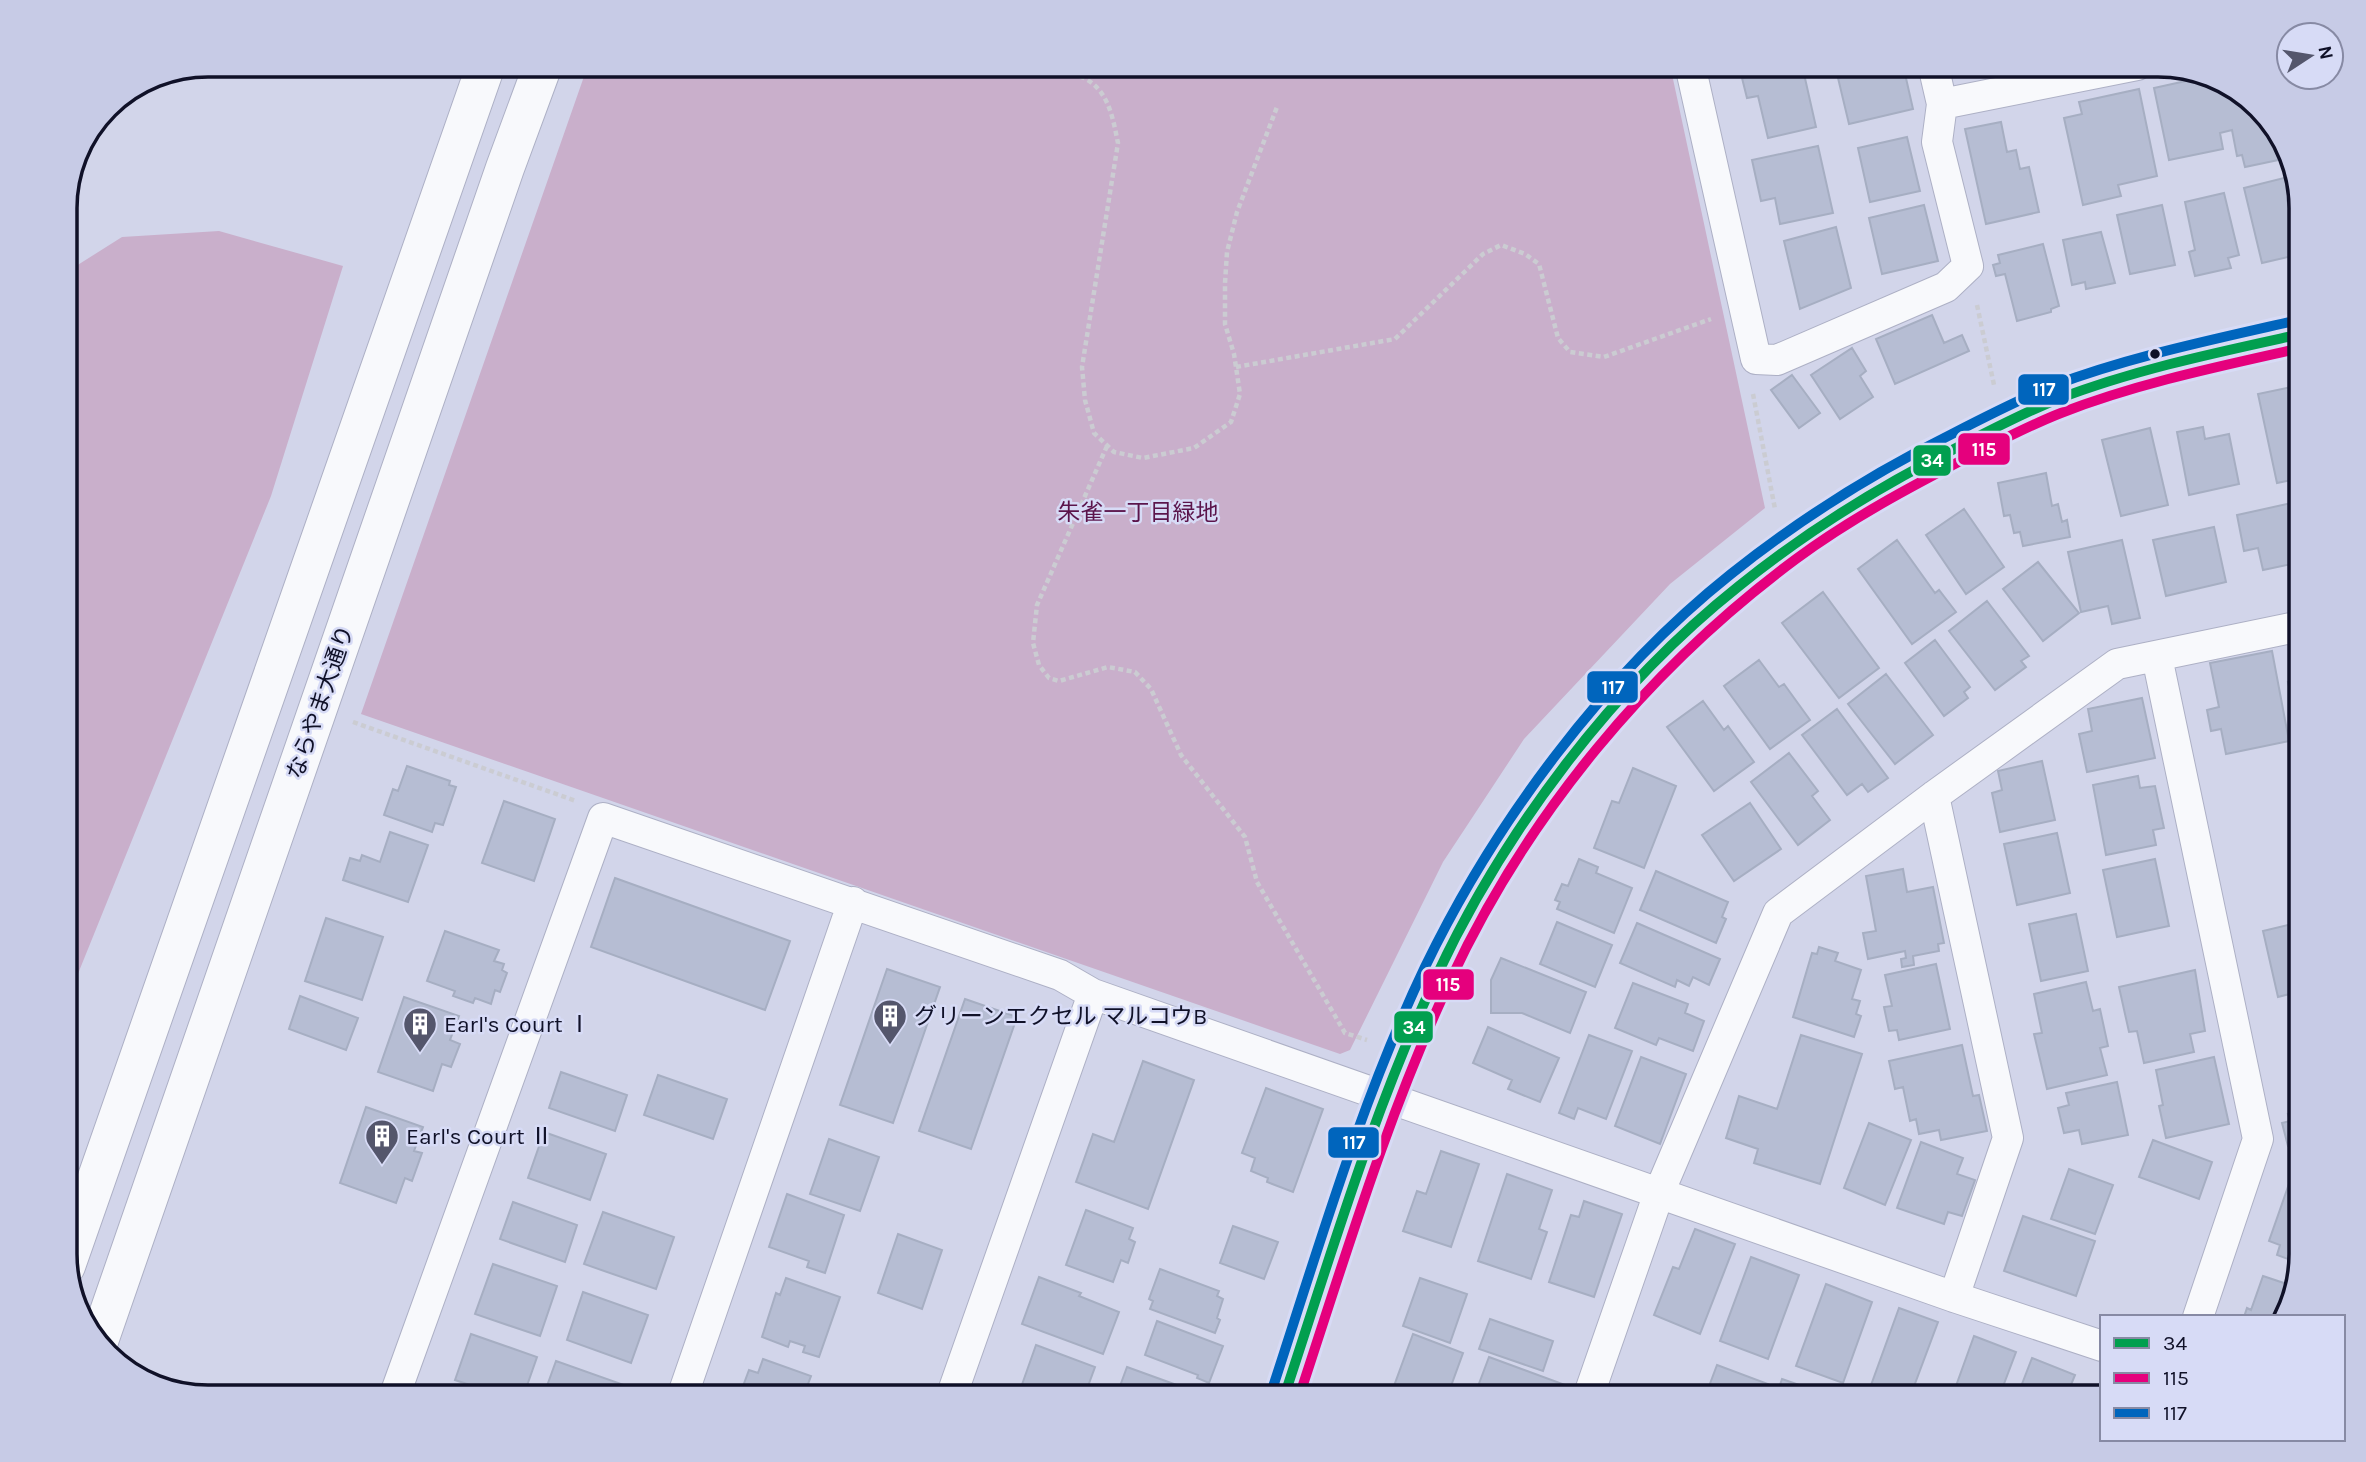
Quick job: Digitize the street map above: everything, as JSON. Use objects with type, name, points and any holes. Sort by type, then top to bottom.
[{"type":"street","points":[[77,1235],[482,77]]},
{"type":"street","name":"ならやま大通り","points":[[102,1331],[539,77]]},
{"type":"street","points":[[1693,77],[1756,359],[1777,360],[1946,287],[1968,266],[1937,142],[1941,104],[1935,77]]},
{"type":"street","points":[[1941,104],[2077,77]]},
{"type":"street","points":[[1288,1385],[1352,1194],[1438,972],[1483,888],[1528,817],[1642,677],[1690,630],[1788,547],[1904,473],[2004,423],[2069,395],[2208,355],[2289,337]]},
{"type":"street","points":[[1592,1385],[1659,1193],[1777,913],[2117,664],[2289,629]]},
{"type":"street","points":[[2157,657],[2258,1139],[2199,1315]]},
{"type":"street","points":[[1934,796],[2008,1138],[1954,1297]]},
{"type":"street","points":[[398,1385],[603,818],[853,902],[1060,975],[1093,994],[1954,1297],[2100,1345]]},
{"type":"street","points":[[686,1385],[853,902]]},
{"type":"street","points":[[955,1385],[1093,994]]},
{"type":"path","points":[[1079,77],[1100,89],[1111,111],[1118,143],[1082,367],[1084,400],[1094,433],[1107,446],[1114,452],[1143,458],[1194,448],[1231,422],[1240,394],[1225,324],[1227,253],[1237,212],[1277,107]]},
{"type":"path","points":[[1236,367],[1395,339],[1483,254],[1501,245],[1525,254],[1539,264],[1558,338],[1570,352],[1604,357],[1658,336],[1746,309]]},
{"type":"path","points":[[1968,266],[1995,387]]},
{"type":"path","points":[[1756,359],[1751,381],[1776,511]]},
{"type":"path","points":[[1107,446],[1037,605],[1033,643],[1039,665],[1049,678],[1059,681],[1108,667],[1135,672],[1151,689],[1181,755],[1245,837],[1257,882],[1345,1033],[1367,1040]]},
{"type":"path","points":[[348,720],[578,801],[603,818]]},
{"type":"green space","name":"朱雀一丁目緑地","points":[[584,77],[1673,77],[1765,508],[1670,584],[1524,739],[1443,862],[1350,1050],[1340,1054],[361,714]]},
{"type":"green space","points":[[219,231],[343,266],[271,496],[77,976],[77,265],[122,237]]},
{"type":"building","points":[[1805,77],[1816,127],[1768,138],[1758,96],[1747,98],[1742,78]]},
{"type":"building","points":[[1906,77],[1913,109],[1849,124],[1838,78]]},
{"type":"building","points":[[2189,80],[2224,95],[2251,115],[2267,135],[2280,160],[2245,167],[2242,155],[2237,156],[2232,130],[2220,133],[2223,149],[2169,160],[2154,88]]},
{"type":"building","points":[[2139,89],[2157,176],[2118,185],[2121,196],[2083,205],[2064,118],[2082,114],[2079,102]]},
{"type":"building","points":[[2001,122],[2007,152],[2016,150],[2020,169],[2029,167],[2039,212],[1986,224],[1965,129]]},
{"type":"building","points":[[1907,137],[1920,191],[1870,202],[1858,148]]},
{"type":"building","points":[[1818,146],[1833,213],[1780,224],[1775,198],[1761,201],[1752,160]]},
{"type":"building","points":[[2285,178],[2289,199],[2289,257],[2262,263],[2244,188]]},
{"type":"building","points":[[2224,193],[2239,255],[2228,258],[2231,268],[2195,276],[2189,252],[2195,250],[2185,202]]},
{"type":"building","points":[[1924,205],[1938,261],[1882,274],[1869,218]]},
{"type":"building","points":[[2162,205],[2175,265],[2130,274],[2117,215]]},
{"type":"building","points":[[1836,227],[1851,288],[1800,309],[1784,241]]},
{"type":"building","points":[[2101,232],[2115,283],[2086,289],[2085,282],[2072,285],[2063,240]]},
{"type":"building","points":[[2043,244],[2059,306],[2051,309],[2051,312],[2017,321],[2005,274],[1996,276],[1993,265],[2000,263],[1998,255]]},
{"type":"building","points":[[1932,315],[1944,343],[1962,335],[1969,351],[1895,384],[1876,339]]},
{"type":"building","points":[[1852,348],[1866,371],[1860,376],[1873,397],[1840,419],[1811,375]]},
{"type":"building","points":[[1792,375],[1820,413],[1799,428],[1771,390]]},
{"type":"building","points":[[2289,388],[2289,480],[2277,483],[2258,394]]},
{"type":"building","points":[[2203,427],[2205,439],[2229,434],[2239,484],[2189,495],[2177,432]]},
{"type":"building","points":[[2150,428],[2168,505],[2121,516],[2102,440]]},
{"type":"building","points":[[2046,473],[2052,506],[2058,504],[2062,522],[2067,520],[2070,537],[2023,546],[2020,532],[2014,533],[2010,515],[2004,516],[1998,483]]},
{"type":"building","points":[[2289,504],[2289,565],[2263,570],[2258,548],[2244,551],[2237,515]]},
{"type":"building","points":[[1964,509],[2004,567],[1966,594],[1926,535]]},
{"type":"building","points":[[2214,527],[2226,582],[2166,596],[2153,540]]},
{"type":"building","points":[[1897,540],[1935,593],[1939,590],[1956,612],[1912,644],[1858,569]]},
{"type":"building","points":[[2122,540],[2140,618],[2112,624],[2108,606],[2081,612],[2068,552]]},
{"type":"building","points":[[2038,562],[2079,613],[2043,641],[2003,589]]},
{"type":"building","points":[[1823,592],[1879,668],[1839,698],[1782,623]]},
{"type":"building","points":[[1987,601],[2029,656],[2021,661],[2026,667],[1995,690],[1949,631]]},
{"type":"building","points":[[1935,640],[1970,687],[1964,692],[1968,698],[1944,716],[1905,663]]},
{"type":"building","points":[[2272,651],[2289,741],[2226,754],[2221,729],[2211,731],[2207,710],[2219,707],[2210,663]]},
{"type":"building","points":[[1759,660],[1779,687],[1784,684],[1810,720],[1770,749],[1724,686]]},
{"type":"building","points":[[1886,674],[1933,735],[1895,764],[1848,704]]},
{"type":"building","points":[[2142,698],[2155,758],[2087,772],[2079,734],[2092,731],[2088,709]]},
{"type":"building","points":[[1703,701],[1724,730],[1728,726],[1754,762],[1714,791],[1667,727]]},
{"type":"building","points":[[1837,709],[1888,778],[1868,792],[1862,784],[1847,795],[1802,735]]},
{"type":"building","points":[[1789,753],[1818,791],[1812,796],[1830,820],[1798,845],[1751,782]]},
{"type":"building","points":[[2042,761],[2055,820],[2000,832],[1992,793],[2002,790],[1998,771]]},
{"type":"building","points":[[407,766],[450,781],[449,785],[456,787],[443,825],[435,823],[432,832],[384,815],[393,789],[398,791]]},
{"type":"building","points":[[1633,768],[1676,786],[1644,868],[1594,848],[1612,801],[1619,803]]},
{"type":"building","points":[[2138,776],[2140,788],[2155,786],[2164,828],[2153,830],[2156,845],[2106,855],[2093,785]]},
{"type":"building","points":[[504,801],[555,819],[534,881],[482,863]]},
{"type":"building","points":[[1750,803],[1781,849],[1734,881],[1702,835]]},
{"type":"building","points":[[390,832],[428,845],[408,902],[343,880],[350,858],[360,861],[362,855],[380,862]]},
{"type":"building","points":[[2057,833],[2070,893],[2017,905],[2004,844]]},
{"type":"building","points":[[1579,859],[1598,867],[1596,873],[1632,888],[1614,933],[1557,909],[1560,902],[1555,900],[1562,884],[1568,886]]},
{"type":"building","points":[[2155,859],[2169,926],[2117,937],[2103,870]]},
{"type":"building","points":[[1903,869],[1907,892],[1933,887],[1944,943],[1938,944],[1939,951],[1913,956],[1914,965],[1902,967],[1901,959],[1906,958],[1905,951],[1868,959],[1863,933],[1876,931],[1866,876]]},
{"type":"building","points":[[1656,871],[1728,902],[1722,917],[1726,919],[1716,943],[1640,910]]},
{"type":"building","points":[[615,878],[790,941],[765,1010],[591,947]]},
{"type":"building","points":[[2076,914],[2088,971],[2041,981],[2029,924]]},
{"type":"building","points":[[326,918],[383,937],[362,1000],[305,981]]},
{"type":"building","points":[[1557,922],[1612,945],[1595,987],[1540,964]]},
{"type":"building","points":[[1637,923],[1720,959],[1709,985],[1693,977],[1689,986],[1677,980],[1675,987],[1620,963]]},
{"type":"building","points":[[2289,925],[2289,994],[2278,997],[2263,931]]},
{"type":"building","points":[[445,931],[499,950],[494,961],[504,964],[502,970],[507,973],[500,992],[495,990],[491,1004],[475,998],[473,1003],[453,996],[455,991],[427,981]]},
{"type":"building","points":[[1819,947],[1838,953],[1835,961],[1861,970],[1852,999],[1860,1001],[1856,1014],[1861,1016],[1854,1037],[1793,1017],[1812,953],[1817,954]]},
{"type":"building","points":[[1501,958],[1586,992],[1570,1033],[1522,1013],[1491,1013],[1491,980]]},
{"type":"building","points":[[1936,964],[1950,1029],[1899,1040],[1897,1030],[1889,1031],[1884,1007],[1892,1006],[1885,975]]},
{"type":"building","name":"グリーンエクセル マルコウB","points":[[887,969],[940,987],[893,1123],[840,1105]]},
{"type":"building","points":[[2195,970],[2205,1031],[2190,1034],[2194,1052],[2144,1063],[2137,1031],[2129,1032],[2119,987]]},
{"type":"building","points":[[2086,982],[2093,1011],[2100,1009],[2108,1046],[2100,1048],[2107,1075],[2047,1089],[2034,1034],[2042,1033],[2034,994]]},
{"type":"building","points":[[1633,983],[1688,1004],[1685,1013],[1704,1021],[1693,1051],[1659,1038],[1656,1045],[1615,1028]]},
{"type":"building","points":[[300,996],[358,1018],[346,1050],[289,1029]]},
{"type":"building","name":"Earl's Court Ⅰ","points":[[404,997],[459,1016],[450,1040],[460,1044],[451,1067],[442,1064],[433,1091],[378,1072]]},
{"type":"building","points":[[965,999],[1017,1017],[971,1149],[919,1131]]},
{"type":"building","points":[[1488,1027],[1559,1058],[1540,1102],[1508,1089],[1512,1080],[1473,1063]]},
{"type":"building","points":[[1589,1035],[1632,1051],[1606,1119],[1578,1108],[1574,1119],[1559,1113]]},
{"type":"building","points":[[1801,1035],[1862,1054],[1820,1184],[1754,1163],[1758,1149],[1726,1138],[1739,1096],[1777,1109]]},
{"type":"building","points":[[1962,1045],[1973,1096],[1979,1095],[1987,1131],[1941,1140],[1939,1130],[1919,1134],[1916,1119],[1910,1121],[1903,1087],[1895,1089],[1889,1061]]},
{"type":"building","points":[[1641,1057],[1686,1074],[1660,1144],[1615,1126]]},
{"type":"building","points":[[2214,1057],[2229,1124],[2166,1138],[2159,1106],[2163,1105],[2156,1070]]},
{"type":"building","points":[[1143,1061],[1194,1080],[1148,1209],[1076,1182],[1093,1134],[1114,1142]]},
{"type":"building","points":[[561,1072],[627,1095],[615,1131],[549,1108]]},
{"type":"building","points":[[658,1075],[727,1099],[713,1139],[644,1115]]},
{"type":"building","points":[[2117,1082],[2128,1135],[2082,1144],[2079,1130],[2064,1133],[2058,1108],[2069,1105],[2066,1093]]},
{"type":"building","points":[[1266,1088],[1323,1109],[1293,1192],[1267,1182],[1268,1178],[1251,1171],[1255,1158],[1242,1153]]},
{"type":"building","name":"Earl's Court Ⅱ","points":[[366,1107],[423,1127],[414,1151],[422,1153],[412,1181],[405,1178],[396,1203],[340,1183]]},
{"type":"building","points":[[2289,1121],[2289,1146],[2288,1146],[2282,1123]]},
{"type":"building","points":[[1869,1123],[1911,1140],[1885,1205],[1844,1188]]},
{"type":"building","points":[[544,1132],[606,1154],[590,1200],[528,1178]]},
{"type":"building","points":[[829,1139],[879,1157],[860,1211],[810,1194]]},
{"type":"building","points":[[2153,1140],[2212,1162],[2199,1199],[2139,1177]]},
{"type":"building","points":[[1921,1142],[1963,1158],[1957,1174],[1975,1180],[1962,1216],[1948,1212],[1944,1224],[1897,1208]]},
{"type":"building","points":[[1441,1151],[1479,1164],[1451,1247],[1403,1231],[1417,1191],[1426,1194]]},
{"type":"building","points":[[2069,1169],[2113,1185],[2095,1234],[2051,1219]]},
{"type":"building","points":[[1507,1174],[1552,1190],[1539,1229],[1547,1232],[1531,1279],[1478,1261]]},
{"type":"building","points":[[2289,1184],[2289,1259],[2277,1255],[2280,1245],[2269,1241]]},
{"type":"building","points":[[787,1194],[844,1215],[825,1273],[807,1267],[809,1261],[769,1247]]},
{"type":"building","points":[[1584,1201],[1622,1214],[1594,1297],[1549,1282],[1571,1215],[1579,1217]]},
{"type":"building","points":[[513,1202],[577,1225],[565,1262],[500,1239]]},
{"type":"building","points":[[1086,1210],[1133,1228],[1129,1239],[1135,1242],[1128,1263],[1121,1260],[1113,1282],[1066,1265]]},
{"type":"building","points":[[603,1212],[674,1237],[656,1289],[584,1264]]},
{"type":"building","points":[[2023,1216],[2095,1241],[2076,1296],[2004,1271]]},
{"type":"building","points":[[1233,1226],[1278,1242],[1264,1279],[1220,1263]]},
{"type":"building","points":[[1695,1229],[1735,1244],[1700,1334],[1654,1315],[1673,1267],[1679,1269]]},
{"type":"building","points":[[898,1234],[942,1250],[922,1309],[878,1293]]},
{"type":"building","points":[[1751,1257],[1799,1275],[1768,1359],[1720,1341]]},
{"type":"building","points":[[493,1264],[557,1286],[540,1336],[475,1314]]},
{"type":"building","points":[[1160,1269],[1219,1291],[1217,1296],[1223,1299],[1215,1333],[1150,1309],[1153,1301],[1149,1299]]},
{"type":"building","points":[[2263,1276],[2286,1284],[2274,1315],[2245,1315],[2247,1308],[2251,1310]]},
{"type":"building","points":[[1039,1277],[1081,1293],[1079,1296],[1119,1312],[1103,1354],[1022,1324]]},
{"type":"building","points":[[786,1278],[840,1297],[819,1357],[803,1352],[805,1346],[790,1341],[788,1347],[762,1337],[776,1293],[780,1295]]},
{"type":"building","points":[[1420,1278],[1467,1294],[1450,1343],[1403,1326]]},
{"type":"building","points":[[1826,1284],[1872,1302],[1843,1383],[1796,1366]]},
{"type":"building","points":[[583,1292],[648,1315],[631,1363],[567,1340]]},
{"type":"building","points":[[1899,1308],[1938,1322],[1914,1385],[1871,1385]]},
{"type":"building","points":[[1490,1319],[1553,1341],[1543,1371],[1479,1349]]},
{"type":"building","points":[[1157,1321],[1223,1346],[1209,1383],[1197,1378],[1198,1375],[1145,1355]]},
{"type":"building","points":[[471,1334],[537,1357],[527,1385],[470,1385],[455,1380]]},
{"type":"building","points":[[1413,1334],[1463,1353],[1451,1385],[1394,1385]]},
{"type":"building","points":[[1974,1336],[2016,1352],[2004,1385],[1956,1385]]},
{"type":"building","points":[[1036,1345],[1095,1367],[1088,1385],[1022,1385]]},
{"type":"building","points":[[1489,1357],[1565,1385],[1478,1385]]},
{"type":"building","points":[[2032,1358],[2075,1375],[2071,1385],[2022,1385]]},
{"type":"building","points":[[763,1359],[811,1376],[808,1385],[743,1385],[749,1370],[758,1373]]},
{"type":"building","points":[[556,1361],[624,1385],[547,1385]]},
{"type":"building","points":[[1717,1365],[1768,1384],[1768,1385],[1710,1385]]},
{"type":"building","points":[[1127,1367],[1177,1385],[1120,1385]]},
{"type":"building","points":[[1782,1379],[1799,1385],[1780,1385]]},
{"type":"transit line","name":"117","points":[[1274,1385],[1360,1124],[1425,967],[1484,859],[1519,806],[1597,704],[1639,658],[1684,614],[1784,534],[1838,498],[1923,449],[2027,397],[2082,375],[2174,349],[2289,322]]},
{"type":"transit line","name":"34","points":[[1288,1385],[1373,1130],[1414,1026],[1464,921],[1495,867],[1566,764],[1648,669],[1693,625],[1739,586],[1818,528],[1872,494],[1983,434],[2087,388],[2178,362],[2289,337]]},
{"type":"transit line","name":"115","points":[[1303,1385],[1387,1135],[1406,1083],[1450,981],[1516,860],[1555,803],[1642,697],[1742,602],[1796,559],[1859,517],[1925,480],[2026,428],[2090,402],[2180,376],[2289,351]]},
{"type":"place","name":"グリーンエクセル マルコウB","points":[[890,1046]]},
{"type":"place","name":"Earl's Court Ⅰ","points":[[420,1054]]},
{"type":"place","name":"Earl's Court Ⅱ","points":[[382,1166]]}]
